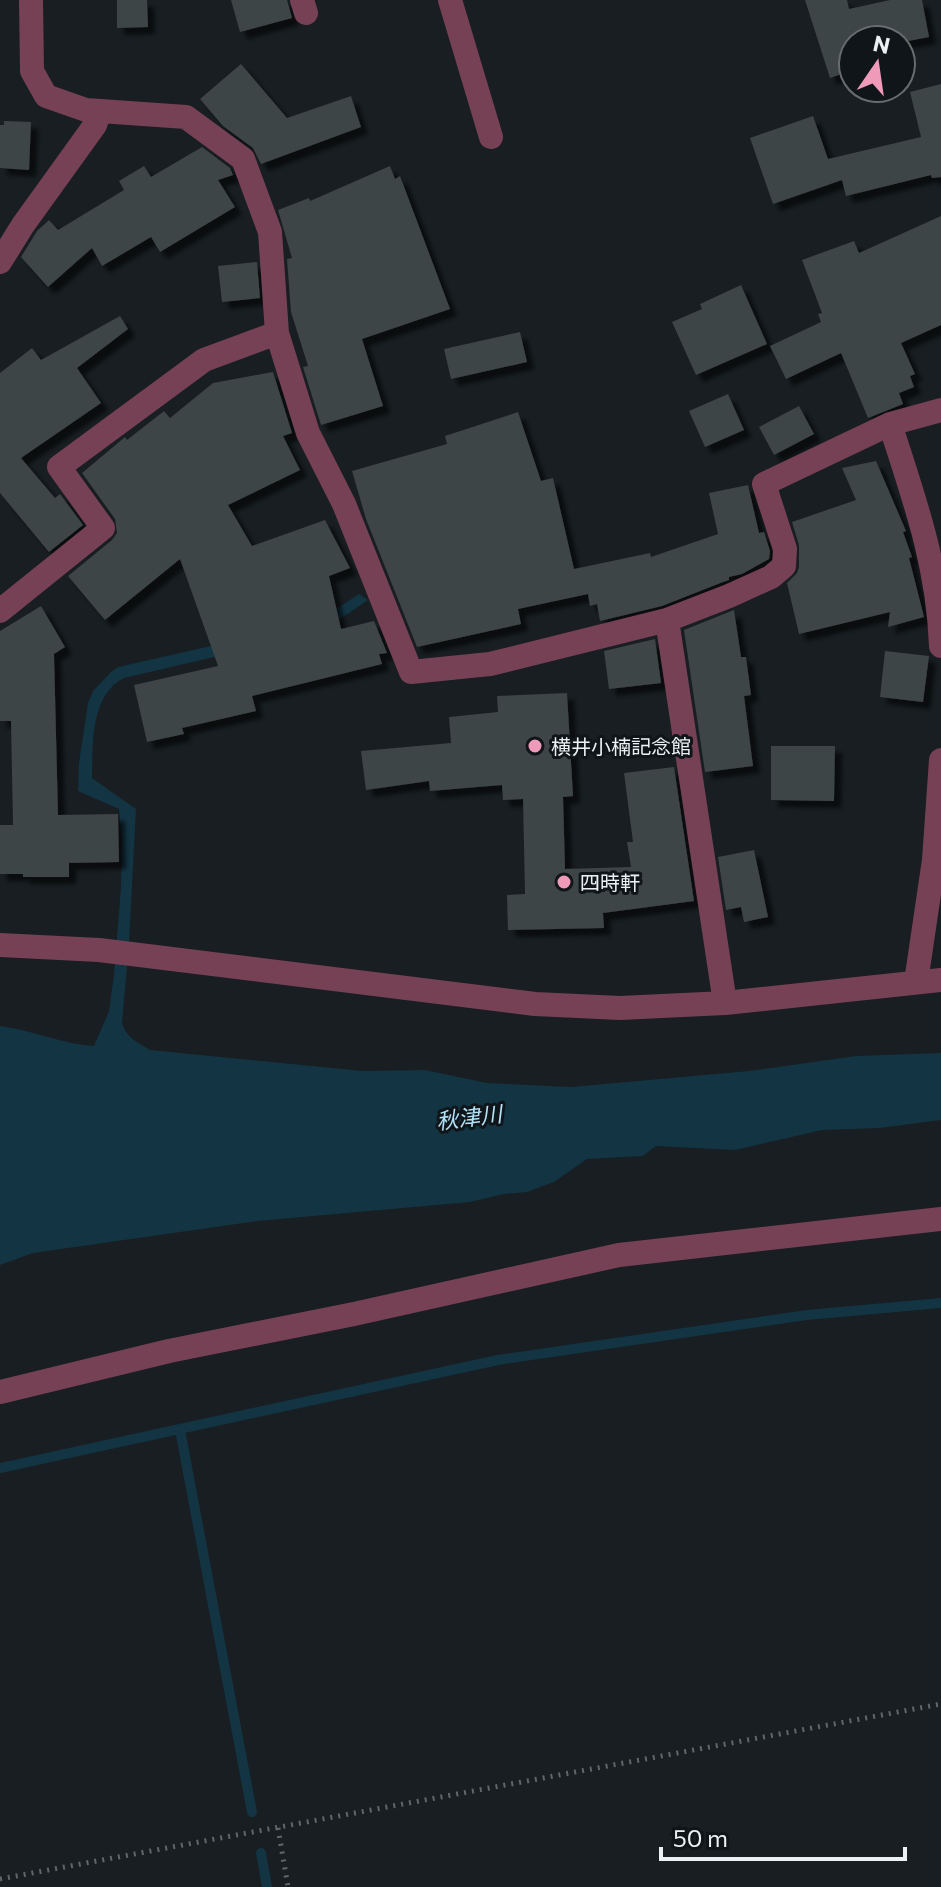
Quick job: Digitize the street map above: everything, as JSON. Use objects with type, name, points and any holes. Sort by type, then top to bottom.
[{"type":"street","points":[[31,0],[32,71],[46,96],[86,110],[186,117],[243,159],[270,232],[277,333],[308,433],[344,504],[411,672],[490,664],[667,620],[771,577],[784,566],[785,549],[764,484],[890,424],[941,410]]},
{"type":"street","points":[[450,0],[491,137]]},
{"type":"street","points":[[0,262],[95,125],[100,111]]},
{"type":"street","points":[[0,611],[103,528],[59,467],[204,360],[277,333]]},
{"type":"street","points":[[890,424],[927,538],[937,586],[941,646]]},
{"type":"street","points":[[667,620],[725,1003]]},
{"type":"street","points":[[916,982],[934,860],[941,760]]},
{"type":"street","points":[[0,945],[99,950],[535,1004],[620,1008],[725,1003],[941,980]]},
{"type":"street","points":[[0,1392],[169,1351],[354,1314],[619,1255],[941,1219]]},
{"type":"path","points":[[0,1879],[941,1704]]},
{"type":"path","points":[[278,1828],[288,1887]]},
{"type":"water","name":"秋津川","points":[[359,594],[368,600],[321,632],[124,678],[105,696],[96,722],[92,778],[136,809],[122,1023],[133,1039],[150,1050],[363,1071],[425,1070],[487,1083],[571,1087],[749,1071],[856,1056],[941,1053],[941,1120],[880,1128],[822,1130],[735,1150],[656,1146],[643,1156],[587,1159],[554,1182],[527,1192],[470,1202],[258,1221],[33,1253],[0,1265],[0,1026],[94,1046],[109,1011],[121,887],[122,840],[119,809],[78,791],[88,703],[93,691],[118,667],[326,616]]},
{"type":"building","points":[[117,0],[147,0],[148,27],[117,28]]},
{"type":"building","points":[[231,0],[287,0],[292,18],[240,32]]},
{"type":"building","points":[[805,0],[847,0],[849,9],[890,0],[922,0],[929,37],[917,39],[917,24],[837,24],[837,76],[830,78]]},
{"type":"building","points":[[241,64],[287,118],[351,96],[361,127],[261,164],[253,148],[223,126],[200,99]]},
{"type":"building","points":[[941,84],[941,177],[932,178],[931,175],[846,196],[842,180],[773,204],[750,138],[813,116],[828,159],[921,137],[913,104],[917,104],[917,90]]},
{"type":"building","points":[[4,121],[31,122],[29,170],[0,168],[0,125],[4,125]]},
{"type":"building","points":[[202,147],[230,168],[233,175],[218,180],[235,207],[160,252],[151,237],[102,266],[92,248],[48,287],[21,257],[37,231],[49,220],[58,230],[124,190],[119,181],[144,166],[151,177]]},
{"type":"building","points":[[390,166],[395,179],[400,176],[450,309],[362,339],[383,406],[321,425],[303,367],[308,366],[291,312],[287,259],[292,258],[278,210],[309,198],[310,201]]},
{"type":"building","points":[[941,216],[941,325],[901,343],[915,374],[910,376],[914,387],[899,393],[903,404],[868,418],[841,353],[786,379],[770,346],[821,322],[818,314],[822,313],[802,260],[854,241],[859,253]]},
{"type":"building","points":[[257,262],[260,298],[222,302],[218,266]]},
{"type":"building","points":[[741,285],[767,344],[696,375],[672,322],[702,309],[700,304]]},
{"type":"building","points":[[120,316],[128,329],[77,368],[101,403],[21,458],[55,498],[60,494],[83,525],[49,552],[0,493],[0,373],[32,348],[41,360]]},
{"type":"building","points":[[520,332],[527,362],[451,379],[444,349]]},
{"type":"building","points":[[273,372],[292,433],[283,436],[300,470],[228,505],[252,546],[325,520],[350,568],[329,576],[341,629],[374,621],[387,653],[379,654],[382,664],[252,696],[256,711],[182,728],[184,734],[147,742],[134,685],[218,666],[180,559],[105,620],[68,576],[117,533],[115,519],[82,473],[125,437],[127,440],[164,411],[170,418],[213,383]]},
{"type":"building","points":[[728,394],[744,430],[705,447],[689,411]]},
{"type":"building","points":[[799,406],[814,434],[774,455],[759,427]]},
{"type":"building","points":[[518,412],[541,481],[553,478],[574,569],[650,553],[651,557],[718,534],[709,493],[748,485],[759,533],[764,532],[770,551],[769,559],[742,574],[729,577],[729,580],[662,606],[600,621],[597,604],[590,606],[588,594],[518,609],[521,624],[417,647],[366,519],[352,471],[447,444],[445,436]]},
{"type":"building","points":[[876,461],[906,531],[903,532],[912,557],[909,558],[924,617],[888,627],[890,612],[799,634],[787,583],[799,567],[799,545],[792,522],[856,500],[842,468]]},
{"type":"building","points":[[41,606],[65,647],[54,654],[58,815],[118,814],[119,862],[69,863],[69,877],[0,874],[0,825],[13,825],[11,721],[0,721],[0,631]]},
{"type":"building","points":[[734,610],[741,657],[746,657],[751,695],[744,696],[753,766],[705,772],[684,630]]},
{"type":"building","points":[[655,639],[661,683],[609,689],[604,651]]},
{"type":"building","points":[[885,651],[929,656],[923,702],[880,697]]},
{"type":"building","points":[[567,693],[573,796],[563,797],[565,869],[631,867],[627,842],[633,842],[624,773],[674,767],[694,901],[603,913],[604,928],[508,930],[507,895],[525,894],[523,799],[503,800],[502,785],[430,791],[429,781],[366,790],[361,751],[451,743],[449,717],[498,712],[497,696]]},
{"type":"building","points":[[771,746],[835,746],[834,801],[771,800]]},
{"type":"building","points":[[754,850],[768,917],[744,922],[741,907],[726,910],[718,857]]},
{"type":"waterway","points":[[0,1468],[498,1360],[807,1315],[941,1303]]},
{"type":"waterway","points":[[180,1430],[252,1812]]},
{"type":"waterway","points":[[261,1853],[267,1887]]},
{"type":"place","name":"横井小楠記念館","points":[[535,746]]},
{"type":"place","name":"四時軒","points":[[564,882]]}]
